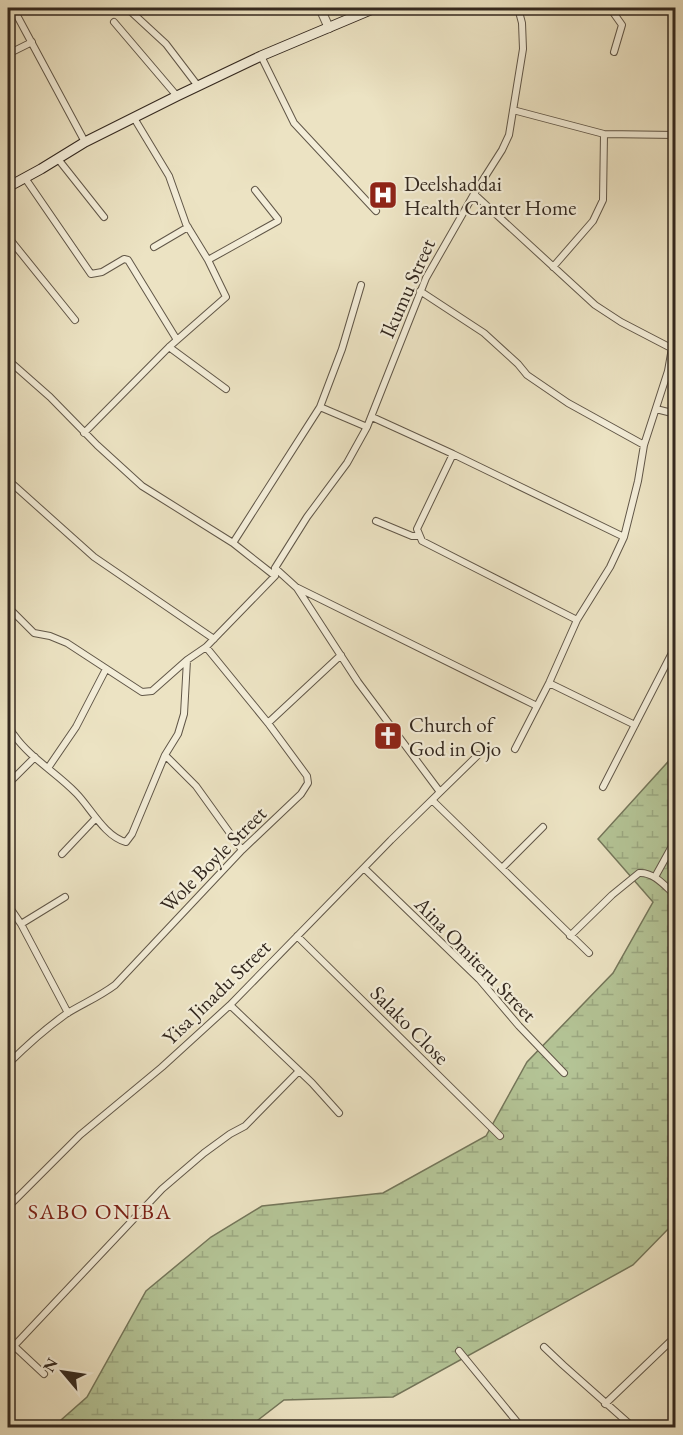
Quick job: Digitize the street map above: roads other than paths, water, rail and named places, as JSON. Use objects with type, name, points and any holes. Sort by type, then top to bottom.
[{"type":"main road","points":[[8,187],[85,142],[177,96],[261,56],[375,8]]},
{"type":"street","points":[[13,8],[85,142]]},
{"type":"street","points":[[127,8],[166,44],[198,86]]},
{"type":"street","points":[[320,8],[329,28]]},
{"type":"street","name":"Ikumu Street","points":[[275,568],[307,517],[347,463],[367,428],[420,291],[509,135],[523,50],[522,22],[518,8]]},
{"type":"street","points":[[610,8],[622,25],[614,52]]},
{"type":"street","points":[[114,22],[177,96]]},
{"type":"street","points":[[8,54],[32,42]]},
{"type":"street","points":[[261,56],[294,123],[376,211]]},
{"type":"street","points":[[513,110],[604,134],[675,135]]},
{"type":"street","points":[[84,433],[169,347],[226,297],[208,260],[188,227],[169,176],[134,118]]},
{"type":"street","points":[[553,267],[593,221],[603,200],[604,134]]},
{"type":"street","points":[[58,159],[104,217]]},
{"type":"street","points":[[25,178],[88,272],[93,274],[102,272],[124,259],[128,260],[177,340]]},
{"type":"street","points":[[208,260],[278,221],[255,190]]},
{"type":"street","points":[[474,194],[595,305],[621,322],[671,348]]},
{"type":"street","points":[[154,247],[188,227]]},
{"type":"street","points":[[8,237],[75,320]]},
{"type":"street","points":[[233,543],[320,406],[342,349],[361,285]]},
{"type":"street","points":[[420,291],[484,333],[527,375],[568,403],[644,445]]},
{"type":"street","points":[[515,749],[578,620],[610,567],[624,537],[644,445],[668,371],[675,325]]},
{"type":"street","points":[[169,347],[226,388]]},
{"type":"street","points":[[8,360],[50,397],[84,433],[142,486],[233,543],[275,576]]},
{"type":"street","points":[[320,406],[367,428]]},
{"type":"street","points":[[656,409],[675,414]]},
{"type":"street","points":[[372,417],[624,537]]},
{"type":"street","points":[[453,454],[417,529],[422,541],[578,620]]},
{"type":"street","points":[[8,480],[94,558],[214,639]]},
{"type":"street","points":[[376,521],[411,536],[419,536]]},
{"type":"street","points":[[8,607],[28,628],[39,635],[50,636],[68,644],[142,692],[147,692],[206,648],[275,576],[275,568]]},
{"type":"street","points":[[275,568],[297,588],[358,682],[440,792]]},
{"type":"street","points":[[297,588],[537,706]]},
{"type":"street","points":[[603,787],[675,645]]},
{"type":"street","name":"Wole Boyle Street","points":[[8,1064],[40,1033],[115,985],[242,850],[301,794],[308,783],[307,776],[268,723],[206,648]]},
{"type":"street","points":[[268,723],[342,655]]},
{"type":"street","points":[[8,723],[13,735],[34,757],[77,794],[118,840],[126,842],[132,834],[165,755],[178,734],[184,714],[188,660]]},
{"type":"street","points":[[48,768],[76,727],[106,669]]},
{"type":"street","points":[[549,683],[635,725]]},
{"type":"street","points":[[165,755],[196,786],[242,850]]},
{"type":"street","name":"Yisa Jinadu Street","points":[[8,1207],[80,1135],[162,1067],[230,1005],[478,755]]},
{"type":"street","points":[[8,784],[34,757]]},
{"type":"street","points":[[432,800],[589,953]]},
{"type":"street","points":[[62,854],[96,818]]},
{"type":"street","points":[[502,868],[543,827]]},
{"type":"street","points":[[655,877],[675,839]]},
{"type":"street","name":"Aina Omiteru Street","points":[[364,868],[478,979],[564,1073]]},
{"type":"street","points":[[570,936],[612,895],[639,873],[655,877],[675,896]]},
{"type":"street","points":[[21,924],[65,897]]},
{"type":"street","points":[[8,905],[21,924],[68,1013]]},
{"type":"street","name":"Salako Close","points":[[297,936],[500,1136]]},
{"type":"street","points":[[230,1005],[339,1113]]},
{"type":"street","points":[[8,1357],[14,1346],[162,1190],[204,1153],[245,1126],[299,1071]]},
{"type":"street","points":[[605,1404],[675,1336]]},
{"type":"street","points":[[8,1338],[44,1374]]},
{"type":"street","points":[[544,1347],[634,1428]]},
{"type":"street","points":[[459,1351],[522,1428]]},
{"type":"place","name":"Deelshaddai Health Canter Home","points":[[383,195]]},
{"type":"place","name":"Church of God in Ojo","points":[[388,736]]},
{"type":"district","name":"SABO ONIBA","points":[[100,1211]]}]
